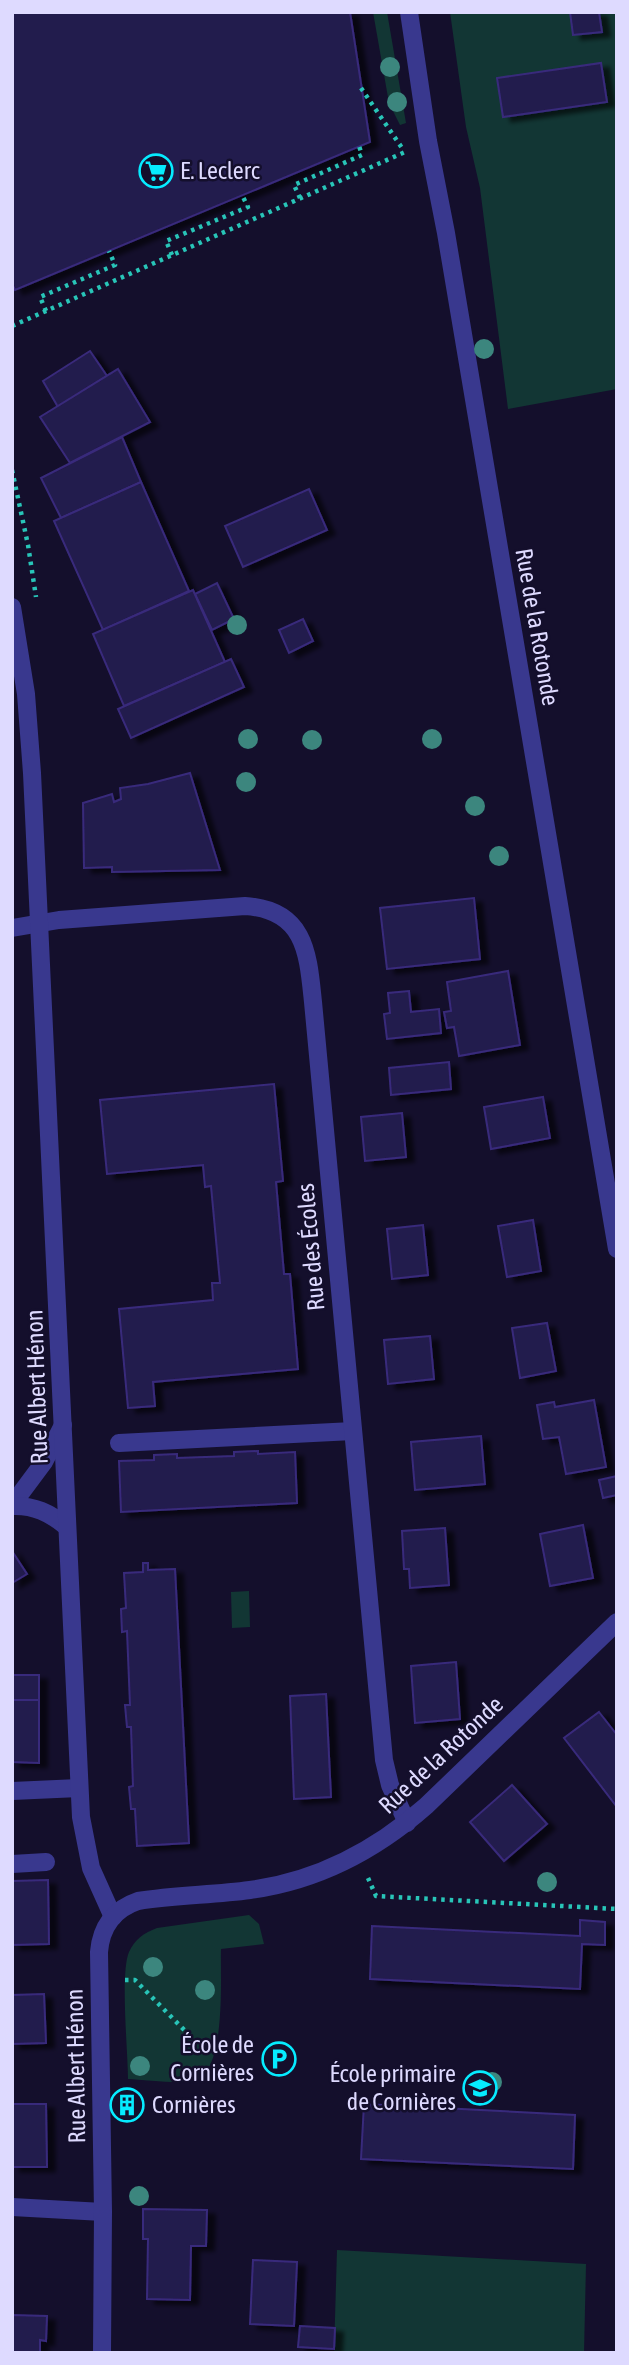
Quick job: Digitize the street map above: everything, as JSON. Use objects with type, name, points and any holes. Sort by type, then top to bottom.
[{"type":"street","name":"Rue de la Rotonde","points":[[409,12],[428,141],[446,233],[617,1250]]},
{"type":"street","name":"Rue Albert Hénon","points":[[12,607],[30,734],[79,1788],[91,1868],[113,1917],[105,1928],[100,1943],[99,1981],[103,2212],[102,2353]]},
{"type":"street","name":"Rue des Écoles","points":[[12,928],[39,923],[245,906],[278,915],[288,921],[302,938],[309,966],[384,1760],[390,1785],[407,1823]]},
{"type":"street","points":[[12,1506],[44,1462],[62,1425]]},
{"type":"street","points":[[118,1443],[353,1431]]},
{"type":"street","points":[[12,1506],[34,1507],[53,1516],[67,1527]]},
{"type":"street","name":"Rue de la Rotonde","points":[[113,1917],[123,1908],[138,1901],[248,1890],[284,1883],[309,1876],[358,1854],[407,1823],[617,1622]]},
{"type":"street","points":[[12,1791],[79,1788]]},
{"type":"street","points":[[12,1864],[46,1862]]},
{"type":"street","points":[[12,2207],[103,2212]]},
{"type":"path","points":[[362,88],[404,152]]},
{"type":"path","points":[[12,326],[428,141]]},
{"type":"path","points":[[300,198],[294,185],[362,155],[359,146]]},
{"type":"path","points":[[172,255],[166,241],[248,207],[243,195]]},
{"type":"path","points":[[46,311],[40,297],[115,265],[109,251]]},
{"type":"path","points":[[358,1854],[376,1896],[617,1909]]},
{"type":"path","points":[[99,1981],[135,1980],[199,2045],[217,2047]]},
{"type":"green space","points":[[373,12],[387,12],[406,123],[400,125],[389,103]]},
{"type":"green space","points":[[450,12],[617,12],[617,389],[508,409],[480,188],[466,127]]},
{"type":"green space","points":[[249,1591],[250,1627],[232,1628],[231,1592]]},
{"type":"green space","points":[[249,1915],[259,1924],[264,1944],[221,1949],[220,2022],[212,2061],[205,2074],[188,2082],[128,2079],[125,1977],[126,1962],[134,1943],[157,1928]]},
{"type":"green space","points":[[337,2250],[586,2264],[584,2353],[334,2353]]},
{"type":"building","name":"E. Leclerc","points":[[12,12],[350,12],[370,142],[15,290],[12,284]]},
{"type":"building","points":[[570,12],[599,12],[602,32],[573,35]]},
{"type":"building","points":[[601,63],[607,102],[503,117],[497,78]]},
{"type":"building","points":[[90,351],[107,376],[58,407],[43,381]]},
{"type":"building","points":[[118,369],[150,422],[70,463],[40,417]]},
{"type":"building","points":[[122,437],[141,482],[61,518],[41,478]]},
{"type":"building","points":[[141,482],[189,591],[103,630],[54,521]]},
{"type":"building","points":[[309,489],[327,530],[243,567],[225,526]]},
{"type":"building","points":[[217,583],[234,619],[212,630],[195,594]]},
{"type":"building","points":[[193,590],[225,662],[124,706],[93,634]]},
{"type":"building","points":[[303,619],[313,641],[289,653],[279,630]]},
{"type":"building","points":[[231,659],[244,687],[131,738],[118,709]]},
{"type":"building","points":[[190,773],[220,870],[112,872],[112,867],[84,868],[83,803],[112,794],[114,802],[121,799],[120,788]]},
{"type":"building","points":[[474,898],[480,959],[387,969],[380,908]]},
{"type":"building","points":[[508,971],[520,1045],[459,1056],[454,1027],[447,1028],[444,1012],[451,1011],[447,982]]},
{"type":"building","points":[[409,991],[411,1012],[439,1009],[441,1033],[387,1039],[384,1014],[390,1013],[388,993]]},
{"type":"building","points":[[449,1062],[451,1089],[391,1095],[389,1068]]},
{"type":"building","points":[[274,1084],[283,1181],[276,1182],[284,1274],[290,1274],[298,1369],[153,1382],[155,1406],[128,1408],[119,1309],[213,1300],[212,1283],[220,1283],[211,1186],[205,1187],[203,1165],[107,1174],[100,1100]]},
{"type":"building","points":[[543,1097],[550,1138],[491,1149],[484,1107]]},
{"type":"building","points":[[402,1113],[406,1157],[365,1161],[361,1117]]},
{"type":"building","points":[[533,1220],[541,1271],[507,1277],[498,1226]]},
{"type":"building","points":[[423,1225],[428,1275],[392,1279],[387,1229]]},
{"type":"building","points":[[547,1323],[556,1371],[520,1378],[512,1328]]},
{"type":"building","points":[[430,1336],[434,1379],[388,1384],[384,1340]]},
{"type":"building","points":[[594,1400],[606,1467],[566,1474],[559,1437],[543,1439],[537,1405],[554,1402],[555,1407]]},
{"type":"building","points":[[481,1436],[485,1484],[415,1490],[411,1442]]},
{"type":"building","points":[[258,1451],[258,1454],[295,1452],[297,1503],[121,1512],[119,1461],[154,1460],[154,1455],[177,1454],[177,1458],[234,1456],[234,1452]]},
{"type":"building","points":[[617,1476],[617,1495],[603,1498],[599,1480]]},
{"type":"building","points":[[583,1525],[593,1578],[550,1586],[540,1534]]},
{"type":"building","points":[[445,1528],[449,1585],[410,1588],[409,1569],[404,1569],[402,1531]]},
{"type":"building","points":[[12,1551],[27,1574],[12,1583]]},
{"type":"building","points":[[143,1563],[148,1563],[148,1570],[175,1569],[189,1843],[137,1846],[135,1809],[131,1809],[129,1787],[133,1786],[131,1727],[127,1727],[125,1705],[130,1705],[127,1631],[122,1632],[121,1609],[126,1608],[124,1573],[143,1572]]},
{"type":"building","points":[[456,1662],[460,1719],[415,1723],[411,1666]]},
{"type":"building","points":[[12,1675],[39,1675],[39,1700],[12,1700]]},
{"type":"building","points":[[326,1694],[331,1797],[294,1799],[290,1696]]},
{"type":"building","points":[[12,1700],[39,1700],[39,1763],[12,1762]]},
{"type":"building","points":[[599,1712],[617,1735],[617,1807],[564,1738]]},
{"type":"building","points":[[512,1785],[547,1824],[504,1861],[470,1822]]},
{"type":"building","points":[[48,1880],[49,1944],[12,1945],[12,1881]]},
{"type":"building","points":[[580,1920],[605,1922],[605,1945],[582,1944],[580,1989],[370,1979],[372,1926],[580,1936]]},
{"type":"building","points":[[44,1994],[46,2043],[12,2044],[12,1995]]},
{"type":"building","name":"Cornières","points":[[123,2096],[131,2096],[131,2113],[123,2113]]},
{"type":"building","points":[[12,2104],[46,2104],[47,2167],[12,2167]]},
{"type":"building","points":[[364,2104],[575,2115],[573,2169],[361,2159]]},
{"type":"building","points":[[143,2209],[207,2210],[206,2246],[191,2246],[190,2300],[147,2299],[148,2239],[143,2239]]},
{"type":"building","points":[[253,2260],[297,2262],[294,2326],[250,2324]]},
{"type":"building","points":[[12,2315],[47,2316],[46,2341],[40,2340],[40,2353],[12,2353]]},
{"type":"building","points":[[300,2326],[335,2328],[334,2349],[298,2347]]},
{"type":"place","name":"E. Leclerc","points":[[156,171]]},
{"type":"place","name":"École de Cornières","points":[[279,2059]]},
{"type":"place","name":"École primaire de Cornières","points":[[480,2088]]},
{"type":"place","name":"Cornières","points":[[127,2105]]}]
